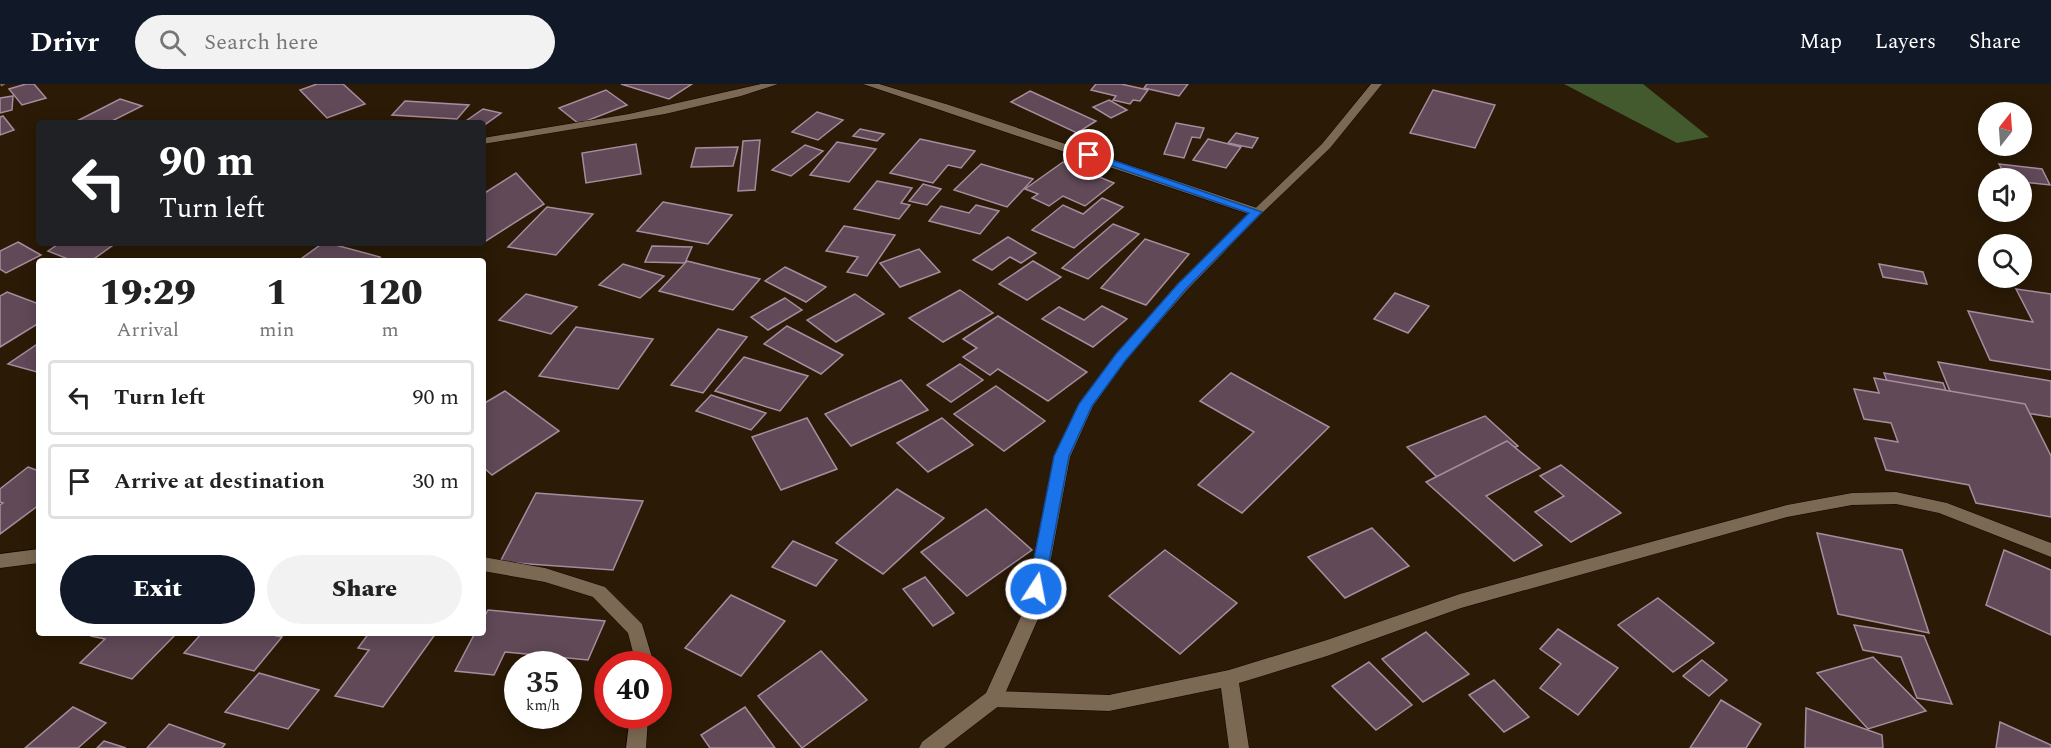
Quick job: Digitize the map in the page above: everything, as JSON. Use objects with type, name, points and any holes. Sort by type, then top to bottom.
[{"type":"street","points":[[486,141],[639,117],[716,100],[773,84]]},
{"type":"street","points":[[868,84],[945,107],[1256,212]]},
{"type":"street","points":[[928,748],[993,699],[1032,612],[1062,456],[1086,404],[1121,357],[1182,287],[1256,212],[1326,146],[1377,84]]},
{"type":"street","points":[[993,699],[1109,704],[1229,678],[1327,648],[1460,601],[1787,511],[1852,498],[1896,498],[1941,507],[2051,550]]},
{"type":"street","points":[[0,561],[36,556]]},
{"type":"street","points":[[486,565],[545,576],[599,592],[636,629],[642,651]]},
{"type":"street","points":[[1229,678],[1239,748]]},
{"type":"street","points":[[636,748],[638,729]]},
{"type":"green space","points":[[1564,84],[1643,84],[1709,137],[1677,143]]},
{"type":"building","points":[[34,84],[46,98],[22,105],[9,89]]},
{"type":"building","points":[[317,84],[343,84],[365,104],[327,118],[300,90]]},
{"type":"building","points":[[621,84],[692,84],[669,99]]},
{"type":"building","points":[[1096,84],[1121,84],[1148,90],[1140,101],[1133,100],[1130,104],[1113,100],[1116,96],[1091,90]]},
{"type":"building","points":[[1147,84],[1188,84],[1179,96],[1144,88]]},
{"type":"building","points":[[606,90],[627,105],[579,124],[559,108]]},
{"type":"building","points":[[1433,90],[1495,105],[1475,148],[1410,133]]},
{"type":"building","points":[[1030,91],[1096,121],[1077,133],[1011,102]]},
{"type":"building","points":[[13,96],[12,110],[0,113],[0,98]]},
{"type":"building","points":[[120,99],[142,106],[114,120],[79,120]]},
{"type":"building","points":[[1109,100],[1127,110],[1111,118],[1093,107]]},
{"type":"building","points":[[405,101],[469,105],[457,119],[392,115]]},
{"type":"building","points":[[483,109],[501,113],[486,124],[486,120],[467,120]]},
{"type":"building","points":[[817,112],[843,120],[818,140],[792,132]]},
{"type":"building","points":[[3,116],[14,130],[0,135],[0,117]]},
{"type":"building","points":[[1176,123],[1204,128],[1200,138],[1192,137],[1184,158],[1164,154]]},
{"type":"building","points":[[860,129],[884,134],[877,141],[853,136]]},
{"type":"building","points":[[1236,133],[1258,138],[1252,148],[1228,143]]},
{"type":"building","points":[[920,139],[975,151],[961,168],[948,165],[933,183],[890,173]]},
{"type":"building","points":[[1208,139],[1241,147],[1226,168],[1193,160]]},
{"type":"building","points":[[760,140],[755,190],[738,191],[743,141]]},
{"type":"building","points":[[837,142],[876,149],[849,182],[810,175]]},
{"type":"building","points":[[636,144],[641,174],[586,183],[582,153]]},
{"type":"building","points":[[805,145],[823,151],[791,176],[772,170]]},
{"type":"building","points":[[738,147],[733,166],[691,167],[696,148]]},
{"type":"building","points":[[1063,162],[1114,183],[1085,206],[1063,196],[1049,206],[1032,198],[1038,194],[1025,189]]},
{"type":"building","points":[[981,164],[1033,179],[1007,207],[954,190]]},
{"type":"building","points":[[1999,164],[2042,169],[2050,185],[2032,183],[2032,168],[2001,168]]},
{"type":"building","points":[[516,173],[544,204],[486,241],[486,192]]},
{"type":"building","points":[[877,181],[912,188],[901,203],[910,205],[899,219],[854,209]]},
{"type":"building","points":[[923,184],[941,189],[927,205],[909,201]]},
{"type":"building","points":[[1102,198],[1123,207],[1074,248],[1032,230],[1063,205],[1083,214]]},
{"type":"building","points":[[663,202],[732,215],[708,244],[637,231]]},
{"type":"building","points":[[976,205],[999,211],[980,234],[929,221],[941,206],[969,213]]},
{"type":"building","points":[[547,207],[593,214],[556,255],[508,247]]},
{"type":"building","points":[[1113,224],[1139,234],[1088,279],[1062,268]]},
{"type":"building","points":[[844,226],[895,235],[867,276],[847,272],[858,257],[826,251]]},
{"type":"building","points":[[1008,237],[1036,253],[1021,263],[1010,257],[992,270],[973,260]]},
{"type":"building","points":[[1145,239],[1189,254],[1146,305],[1101,288]]},
{"type":"building","points":[[18,242],[41,255],[6,273],[0,269],[0,251]]},
{"type":"building","points":[[56,246],[112,246],[95,258],[66,258],[48,251]]},
{"type":"building","points":[[319,246],[339,246],[380,257],[379,258],[302,258]]},
{"type":"building","points":[[652,246],[692,247],[685,263],[645,262]]},
{"type":"building","points":[[919,249],[940,272],[900,287],[880,263]]},
{"type":"building","points":[[687,261],[760,279],[733,310],[659,291]]},
{"type":"building","points":[[1033,261],[1061,277],[1027,300],[999,284]]},
{"type":"building","points":[[623,264],[664,276],[640,298],[599,285]]},
{"type":"building","points":[[1879,264],[1923,272],[1927,284],[1883,277]]},
{"type":"building","points":[[785,267],[826,287],[806,302],[765,281]]},
{"type":"building","points":[[2016,289],[2051,294],[2051,370],[1990,360],[1968,311],[2033,322]]},
{"type":"building","points":[[960,290],[993,313],[943,342],[909,318]]},
{"type":"building","points":[[7,292],[36,303],[36,325],[0,347],[0,296]]},
{"type":"building","points":[[1395,293],[1429,306],[1408,333],[1374,319]]},
{"type":"building","points":[[526,294],[577,307],[551,334],[499,320]]},
{"type":"building","points":[[855,294],[884,314],[836,342],[807,320]]},
{"type":"building","points":[[785,298],[802,310],[768,330],[751,317]]},
{"type":"building","points":[[1102,306],[1127,319],[1093,347],[1042,319],[1059,307],[1084,320]]},
{"type":"building","points":[[998,316],[1087,372],[1048,401],[998,369],[990,375],[963,357],[977,348],[963,339]]},
{"type":"building","points":[[787,326],[843,355],[821,374],[764,344]]},
{"type":"building","points":[[576,327],[653,339],[618,389],[539,376]]},
{"type":"building","points":[[718,329],[747,337],[703,393],[671,385]]},
{"type":"building","points":[[36,345],[36,372],[8,364]]},
{"type":"building","points":[[744,357],[808,376],[780,411],[715,391]]},
{"type":"building","points":[[1938,362],[2051,381],[2051,417],[1954,401]]},
{"type":"building","points":[[960,364],[983,380],[951,402],[927,385]]},
{"type":"building","points":[[1231,373],[1329,427],[1242,513],[1198,485],[1254,432],[1200,401]]},
{"type":"building","points":[[1884,373],[1943,383],[1952,405],[1892,395]]},
{"type":"building","points":[[1874,378],[2025,404],[2051,456],[2051,517],[1976,503],[1969,485],[1886,470],[1875,438],[1898,442],[1891,423],[1864,419],[1854,389],[1879,393]]},
{"type":"building","points":[[901,380],[928,410],[851,446],[825,414]]},
{"type":"building","points":[[996,386],[1045,421],[1004,451],[954,414]]},
{"type":"building","points":[[505,391],[559,431],[492,475],[486,470],[486,402]]},
{"type":"building","points":[[711,395],[766,413],[751,430],[696,411]]},
{"type":"building","points":[[1485,416],[1518,446],[1439,479],[1407,447]]},
{"type":"building","points":[[807,418],[837,469],[781,490],[752,437]]},
{"type":"building","points":[[942,418],[973,445],[928,472],[897,443]]},
{"type":"building","points":[[1507,441],[1540,468],[1486,496],[1542,545],[1514,561],[1426,482]]},
{"type":"building","points":[[1561,465],[1621,513],[1571,542],[1535,512],[1564,496],[1540,476]]},
{"type":"building","points":[[28,467],[36,470],[36,507],[0,534],[0,505],[3,503],[0,502],[0,489]]},
{"type":"building","points":[[897,489],[944,518],[883,574],[836,543]]},
{"type":"building","points":[[536,493],[643,501],[613,570],[500,562]]},
{"type":"building","points":[[986,509],[1032,550],[967,596],[921,552]]},
{"type":"building","points":[[1372,528],[1409,566],[1345,598],[1308,557]]},
{"type":"building","points":[[1817,533],[1902,550],[1929,633],[1838,614]]},
{"type":"building","points":[[793,541],[837,560],[816,586],[772,567]]},
{"type":"building","points":[[1165,550],[1237,603],[1180,654],[1109,596]]},
{"type":"building","points":[[2004,550],[2051,570],[2051,635],[1986,605]]},
{"type":"building","points":[[925,577],[954,613],[933,626],[903,589]]},
{"type":"building","points":[[731,595],[785,621],[741,676],[685,648]]},
{"type":"building","points":[[1658,598],[1714,643],[1673,672],[1618,625]]},
{"type":"building","points":[[488,610],[605,621],[588,660],[582,659],[582,651],[504,651],[494,675],[455,671],[473,636],[486,636]]},
{"type":"building","points":[[1854,625],[1924,636],[1952,704],[1917,698],[1901,657],[1863,650]]},
{"type":"building","points":[[1558,629],[1618,668],[1578,715],[1540,688],[1561,664],[1540,649]]},
{"type":"building","points":[[1426,632],[1469,674],[1423,702],[1382,659]]},
{"type":"building","points":[[91,636],[174,636],[132,679],[80,663],[105,639]]},
{"type":"building","points":[[199,636],[282,637],[254,671],[184,653]]},
{"type":"building","points":[[367,636],[434,636],[383,707],[335,696],[369,650],[358,648]]},
{"type":"building","points":[[821,651],[867,700],[802,748],[758,696]]},
{"type":"building","points":[[1873,657],[1926,711],[1868,729],[1817,673]]},
{"type":"building","points":[[1702,660],[1727,680],[1709,696],[1683,676]]},
{"type":"building","points":[[1369,662],[1412,705],[1376,730],[1332,686]]},
{"type":"building","points":[[259,673],[319,690],[288,729],[225,712]]},
{"type":"building","points":[[1494,680],[1529,717],[1504,732],[1469,695]]},
{"type":"building","points":[[1721,700],[1761,724],[1746,748],[1690,748]]},
{"type":"building","points":[[73,707],[106,723],[78,748],[25,748]]},
{"type":"building","points":[[745,707],[775,748],[710,748],[701,735]]},
{"type":"building","points":[[1806,708],[1882,735],[1883,748],[1805,748]]},
{"type":"building","points":[[2000,722],[2051,745],[2051,748],[1996,748]]},
{"type":"building","points":[[169,724],[225,744],[222,748],[147,748]]},
{"type":"building","points":[[104,741],[126,748],[97,748]]},
{"type":"route","points":[[1036,589],[1062,456],[1086,404],[1121,357],[1182,287],[1256,212],[1089,155]]}]
